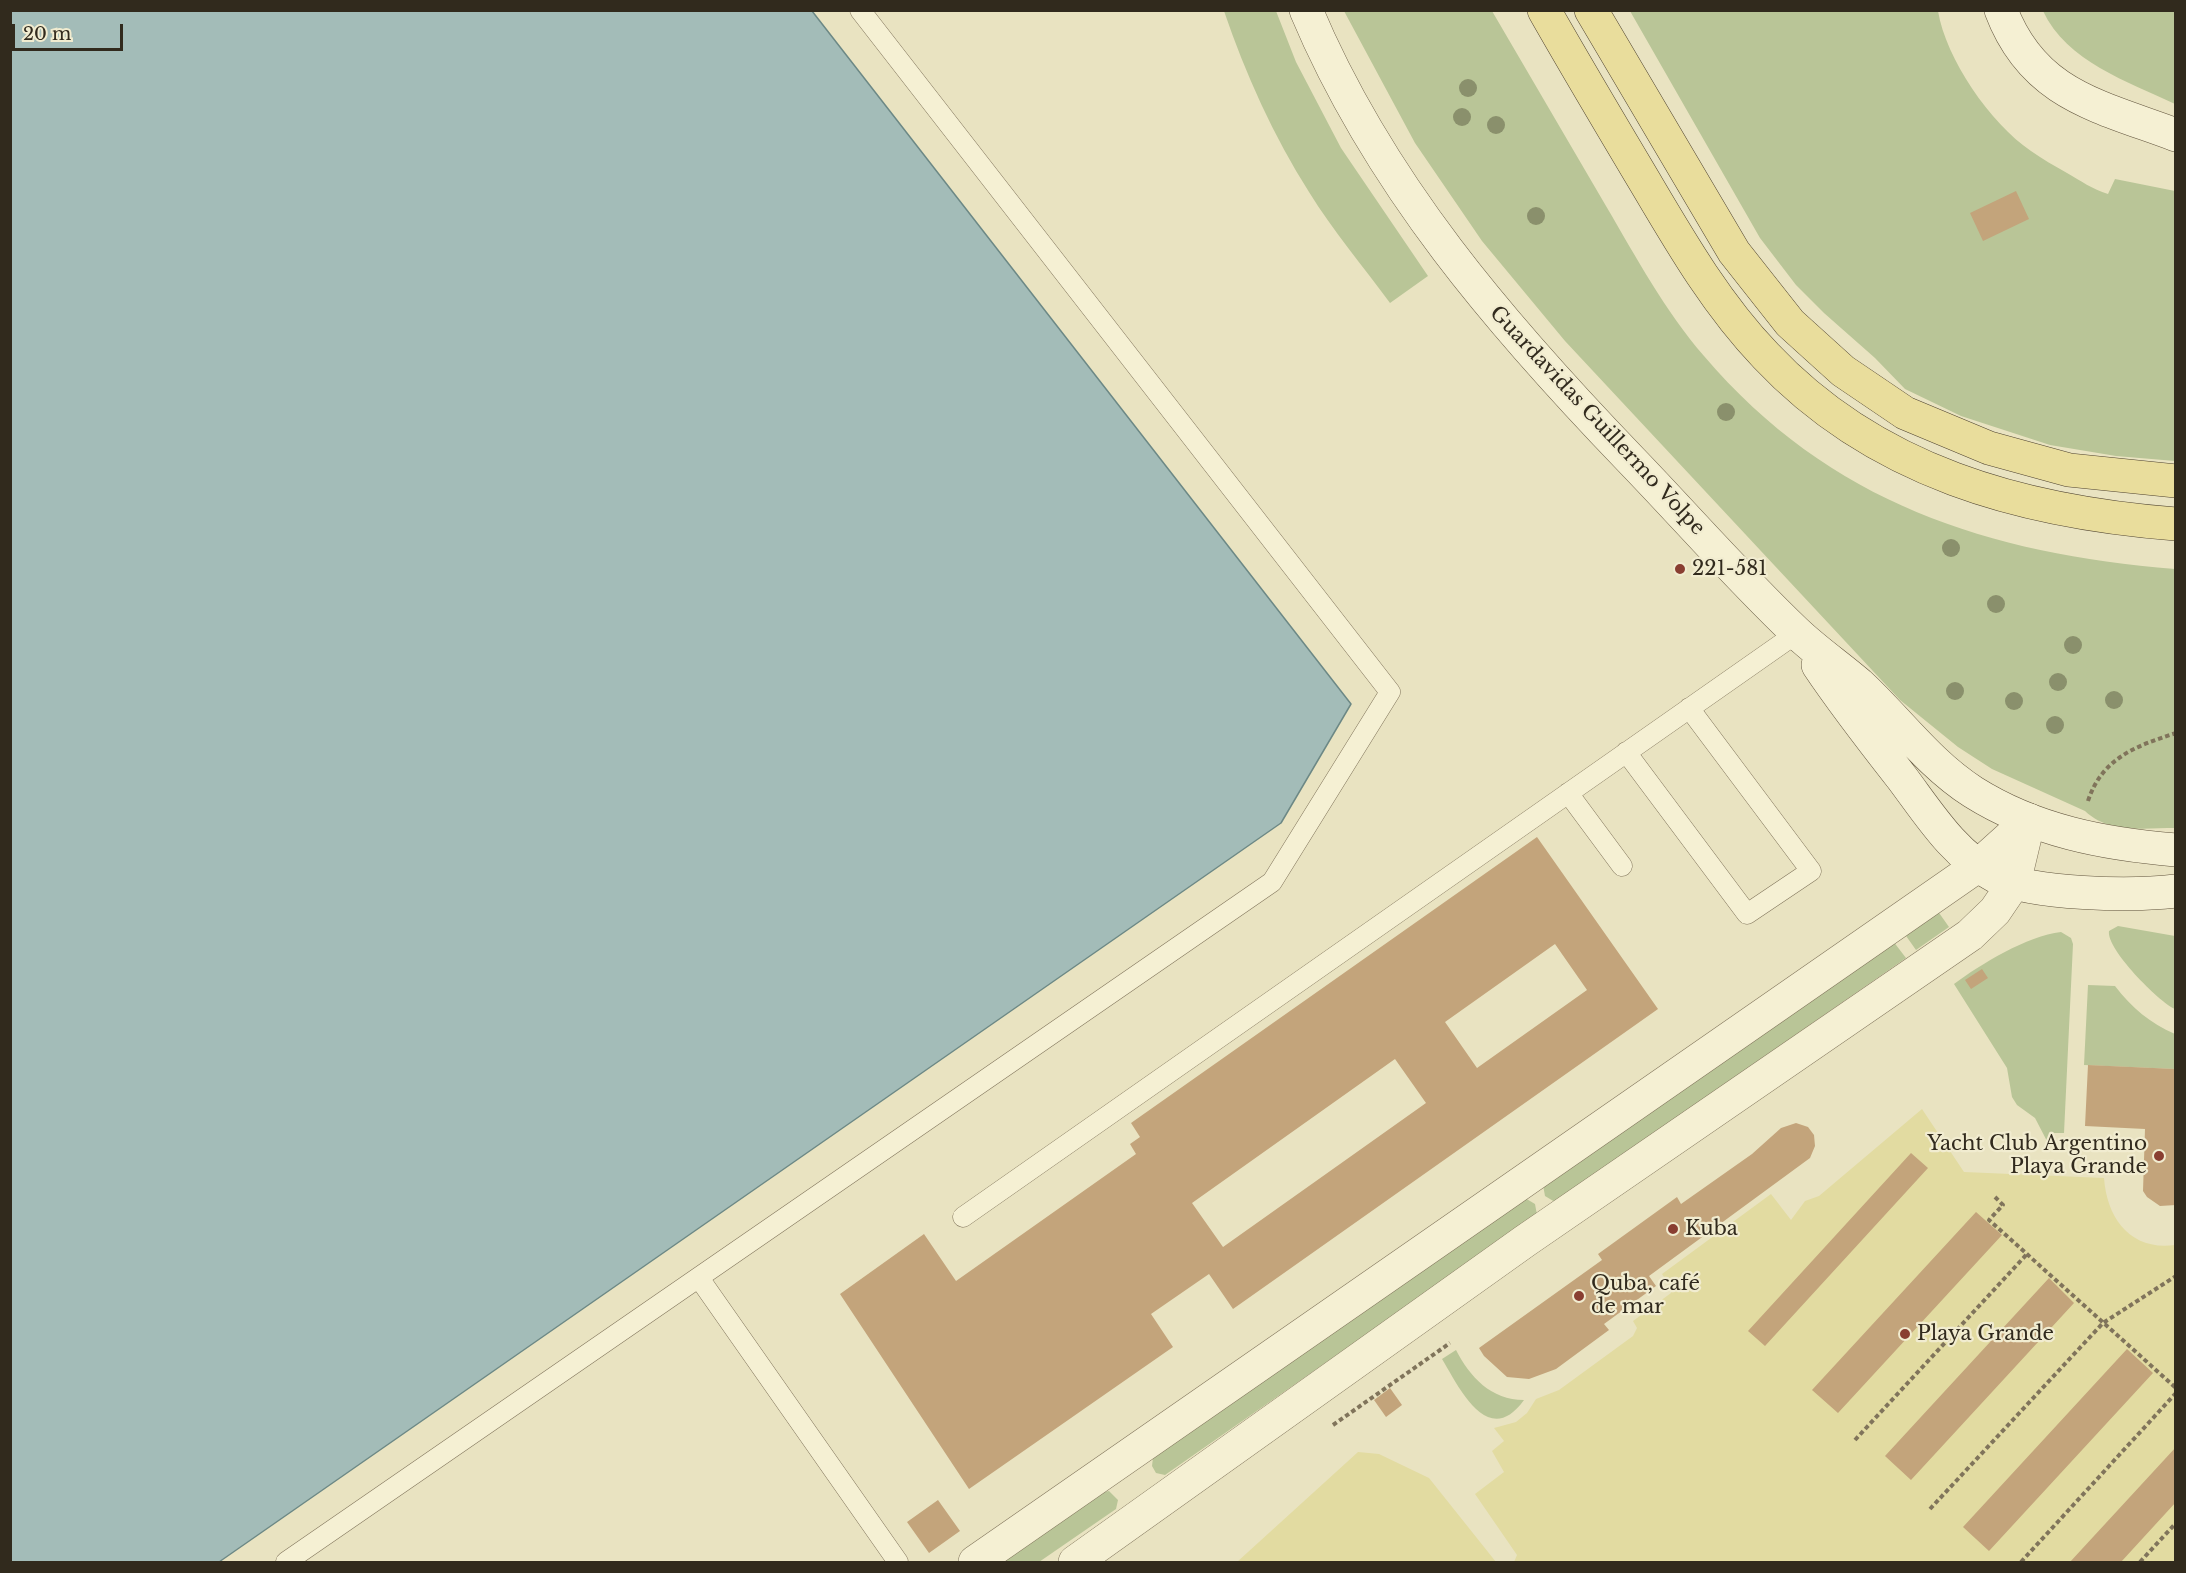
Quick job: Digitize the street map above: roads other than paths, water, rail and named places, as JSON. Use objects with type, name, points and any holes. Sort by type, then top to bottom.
[{"type":"main road","points":[[1544,10],[1702,275],[1759,347],[1798,387],[1864,435],[1938,472],[2042,507],[2105,517],[2175,524]]},
{"type":"main road","points":[[1591,10],[1734,252],[1790,323],[1843,371],[1905,413],[1989,448],[2069,470],[2175,481]]},
{"type":"street","name":"Guardavidas Guillermo Volpe","points":[[1306,10],[1320,45],[1354,110],[1401,188],[1488,304],[1542,368],[1797,633],[1860,686],[1946,771],[1971,791],[2029,820],[2094,840],[2175,850]]},
{"type":"street","points":[[2001,10],[2010,35],[2034,67],[2065,90],[2097,107],[2175,135]]},
{"type":"street","name":"Guardavidas Guillermo Volpe","points":[[1797,633],[1844,704],[1951,843],[1979,866],[2014,883],[2060,891],[2175,891]]},
{"type":"street","points":[[975,1563],[1979,866],[2029,820]]},
{"type":"street","points":[[1075,1563],[1525,1241],[1970,935],[1995,911],[2014,883],[2029,820]]},
{"type":"lane","points":[[286,1563],[1272,882],[1390,692],[860,10]]},
{"type":"lane","points":[[963,1217],[1797,633]]},
{"type":"lane","points":[[1626,752],[1747,914],[1811,871],[1689,708]]},
{"type":"lane","points":[[1568,793],[1622,866]]},
{"type":"lane","points":[[699,1278],[898,1563]]},
{"type":"water","points":[[11,10],[812,11],[1351,704],[1281,823],[219,1562],[11,1562]]},
{"type":"place","name":"221-581","points":[[1680,569]]},
{"type":"place","name":"Yacht Club Argentino Playa Grande","points":[[2159,1156]]},
{"type":"place","name":"Kuba","points":[[1673,1229]]},
{"type":"place","name":"Quba, café de mar","points":[[1579,1296]]},
{"type":"place","name":"Playa Grande","points":[[1905,1334]]}]
